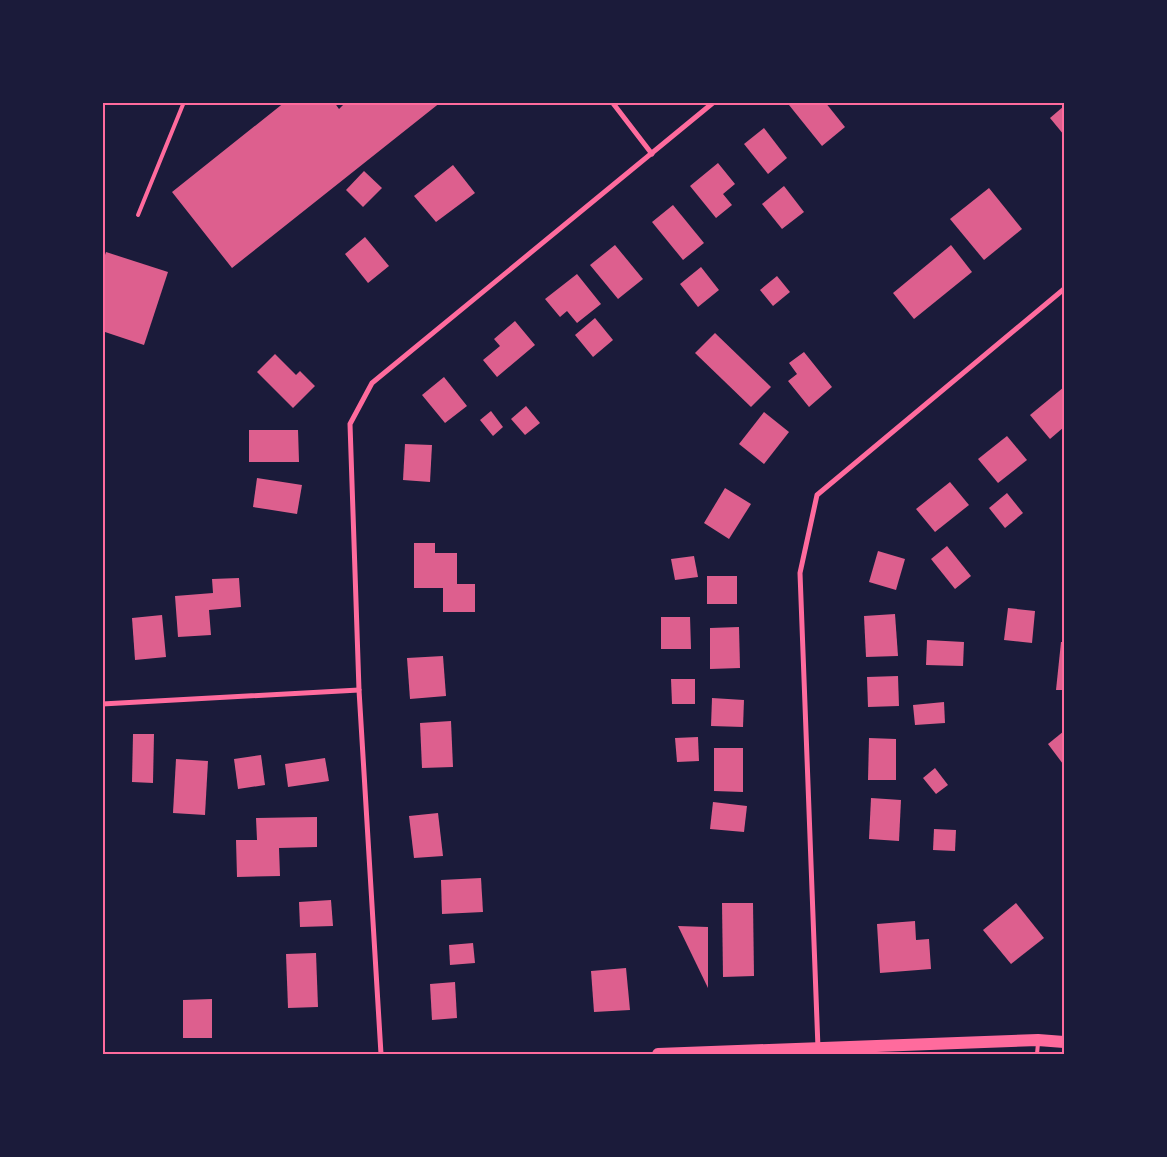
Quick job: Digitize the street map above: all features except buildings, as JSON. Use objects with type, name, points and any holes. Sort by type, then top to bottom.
[{"type":"main road","points":[[658,1054],[1038,1040],[1064,1042]]},
{"type":"street","points":[[612,102],[652,154]]},
{"type":"street","points":[[381,1054],[359,690],[350,424],[372,384],[714,102]]},
{"type":"street","points":[[818,1049],[800,573],[817,495],[1064,289]]},
{"type":"street","points":[[102,704],[359,690]]},
{"type":"lane","points":[[138,215],[184,102]]},
{"type":"lane","points":[[1036,1054],[1038,1040]]}]
